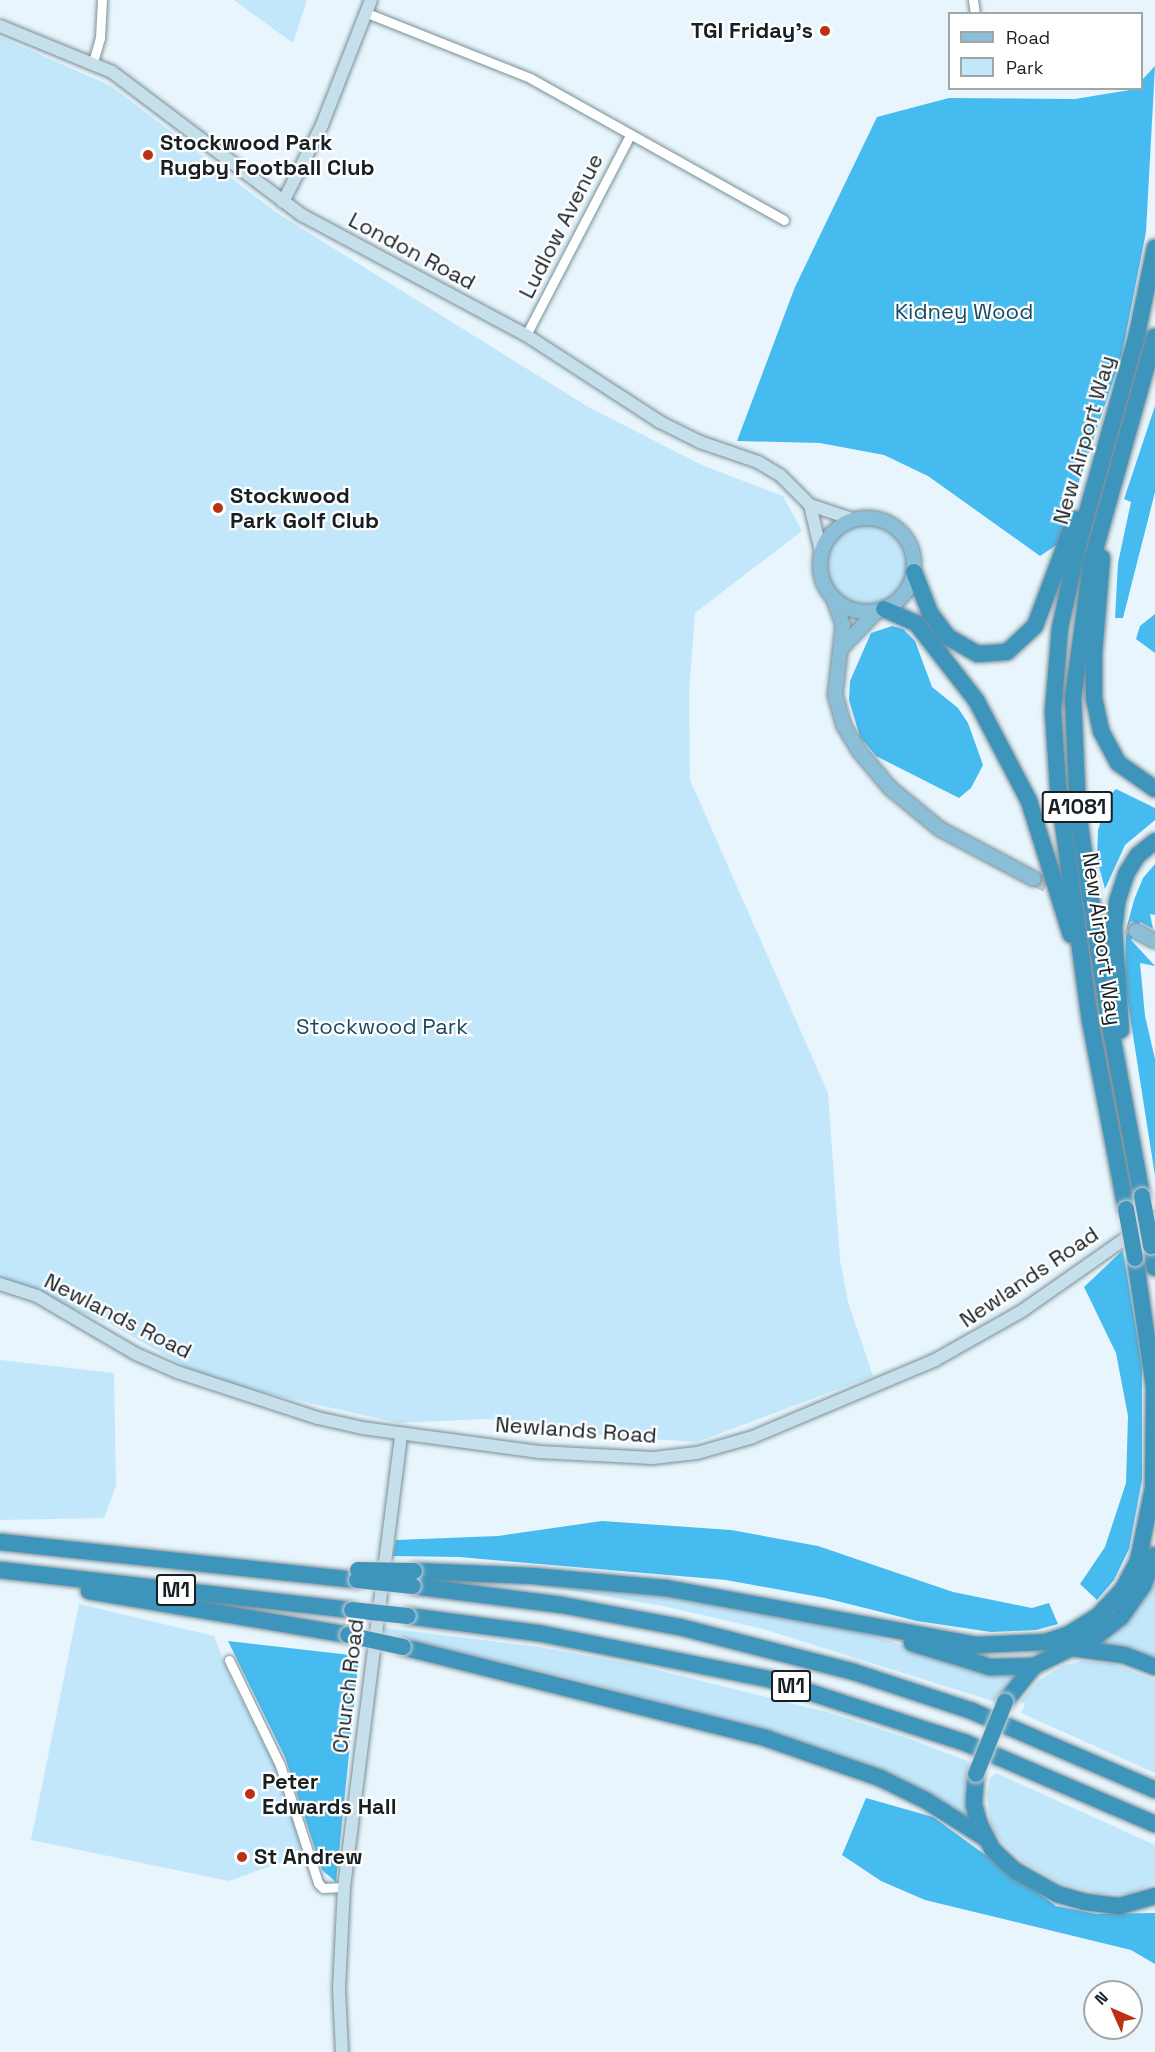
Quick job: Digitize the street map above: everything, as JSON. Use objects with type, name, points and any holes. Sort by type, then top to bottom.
[{"type":"highway","name":"New Airport Way","points":[[843,1620],[996,1647],[1058,1639],[1098,1616],[1132,1575],[1148,1523],[1153,1488],[1154,1389],[1135,1258],[1084,975],[1058,787],[1054,681],[1060,628],[1070,579],[1137,334],[1155,248]]},
{"type":"highway","name":"New Airport Way","points":[[1155,338],[1091,564],[1077,656],[1075,785],[1109,1020],[1155,1268]]},
{"type":"highway","name":"A1081","points":[[914,572],[930,613],[958,645],[978,654],[993,655],[1018,645],[1042,613],[1108,438]]},
{"type":"highway","name":"A1081","points":[[1108,507],[1094,653],[1094,698],[1101,731],[1118,763],[1155,789]]},
{"type":"highway","name":"A1081","points":[[881,610],[916,623],[976,700],[1039,826],[1084,975]]},
{"type":"highway","name":"A1081","points":[[1126,1106],[1114,928],[1116,909],[1126,874],[1138,855],[1155,841]]},
{"type":"highway","name":"M1","points":[[0,1542],[172,1558],[246,1560],[358,1575],[413,1579],[680,1627],[823,1663],[972,1711],[1155,1790]]},
{"type":"highway","points":[[985,1838],[974,1805],[976,1774],[1005,1702],[1034,1666],[1098,1635],[1121,1617],[1143,1586],[1155,1555]]},
{"type":"highway","name":"M1","points":[[0,1570],[408,1616],[549,1635],[770,1679],[966,1743],[1155,1824]]},
{"type":"highway","points":[[413,1579],[533,1576],[666,1588],[843,1620],[979,1665],[1034,1666]]},
{"type":"highway","points":[[0,1579],[140,1598],[348,1635],[779,1743],[904,1789],[985,1838],[1016,1871],[1057,1894],[1102,1905],[1151,1900]]},
{"type":"highway","points":[[1071,1647],[1124,1655],[1155,1667]]},
{"type":"main road","points":[[842,647],[881,610],[904,594],[914,572],[910,545],[892,524],[872,518],[852,519],[827,538],[821,552],[821,578],[834,600],[843,625],[842,647],[835,687],[838,710],[844,726],[875,772],[940,829],[1034,879]]},
{"type":"main road","points":[[834,600],[862,612],[881,610]]},
{"type":"main road","points":[[1136,932],[1155,941]]},
{"type":"street","points":[[93,62],[100,38],[102,0]]},
{"type":"street","points":[[283,202],[322,125],[371,0]]},
{"type":"street","name":"Ludlow Avenue","points":[[367,13],[530,78],[784,220]]},
{"type":"street","name":"London Road","points":[[0,26],[93,62],[127,82],[283,202],[342,238],[526,335],[660,422],[770,468],[810,505],[852,519]]},
{"type":"street","name":"Ludlow Avenue","points":[[526,335],[630,135]]},
{"type":"street","points":[[810,505],[821,552]]},
{"type":"street","name":"Newlands Road","points":[[0,1284],[61,1308],[136,1354],[177,1372],[318,1418],[401,1434],[622,1458],[677,1456],[722,1447],[822,1408],[960,1348],[1022,1311],[1155,1218]]},
{"type":"street","name":"Church Road","points":[[342,2052],[339,1989],[344,1887],[401,1434]]},
{"type":"street","points":[[229,1660],[280,1764],[318,1883],[323,1888],[344,1887]]},
{"type":"green space","points":[[234,0],[307,0],[293,43],[279,33]]},
{"type":"green space","name":"Stockwood Park","points":[[0,37],[111,86],[277,213],[590,408],[704,466],[783,496],[802,531],[695,613],[689,692],[690,780],[828,1093],[840,1260],[848,1302],[873,1376],[697,1442],[604,1436],[545,1423],[485,1419],[398,1423],[209,1380],[110,1324],[0,1279]]},
{"type":"green space","name":"Kidney Wood","points":[[1155,66],[1146,232],[1122,354],[1058,544],[1040,556],[928,476],[884,455],[820,443],[737,441],[795,287],[877,117],[949,98],[1075,99],[1143,90],[1143,79]]},
{"type":"green space","points":[[1155,406],[1155,492],[1123,618],[1115,618],[1118,563],[1131,502],[1124,499]]},
{"type":"green space","points":[[868,523],[884,526],[898,535],[907,549],[910,565],[907,581],[898,595],[884,604],[868,607],[852,604],[838,595],[829,581],[826,565],[829,549],[838,535],[852,526]]},
{"type":"green space","points":[[1155,614],[1155,653],[1136,639],[1140,626]]},
{"type":"green space","points":[[892,626],[903,629],[915,641],[932,687],[958,708],[968,723],[983,765],[971,788],[959,798],[876,756],[860,737],[849,700],[850,681],[871,633]]},
{"type":"green space","points":[[1116,789],[1155,808],[1155,820],[1125,845],[1105,889],[1097,859],[1098,830],[1110,795]]},
{"type":"green space","points":[[1155,864],[1155,915],[1150,914],[1153,929],[1140,922],[1131,940],[1155,966],[1140,963],[1145,1016],[1155,1059],[1155,1176],[1125,984],[1126,930],[1143,878]]},
{"type":"green space","points":[[1123,1250],[1142,1366],[1142,1480],[1129,1549],[1114,1580],[1097,1600],[1080,1584],[1105,1547],[1126,1483],[1128,1416],[1116,1353],[1084,1287]]},
{"type":"green space","points":[[0,1360],[114,1373],[116,1486],[104,1518],[0,1520]]},
{"type":"green space","points":[[602,1521],[731,1530],[818,1546],[953,1592],[1032,1608],[1049,1603],[1058,1624],[1036,1630],[991,1632],[917,1621],[825,1598],[726,1580],[459,1557],[393,1556],[396,1540],[498,1536]]},
{"type":"green space","points":[[1155,1575],[1155,1657],[1100,1643]]},
{"type":"green space","points":[[527,1583],[639,1591],[834,1624],[987,1671],[1020,1671],[996,1702],[763,1629],[663,1606]]},
{"type":"green space","points":[[79,1604],[214,1636],[231,1679],[276,1768],[304,1854],[229,1881],[31,1840]]},
{"type":"green space","points":[[385,1628],[539,1647],[637,1665],[827,1712],[910,1739],[970,1762],[972,1821],[919,1787],[792,1739],[579,1680],[384,1634]]},
{"type":"green space","points":[[228,1641],[359,1656],[336,1882],[322,1870],[285,1757]]},
{"type":"green space","points":[[1081,1661],[1112,1664],[1155,1680],[1155,1773],[1021,1713],[1025,1704],[1020,1702],[1038,1681],[1062,1666]]},
{"type":"green space","points":[[996,1773],[1155,1845],[1155,1883],[1126,1894],[1098,1893],[1063,1884],[1025,1863],[1001,1841],[991,1824],[987,1796],[990,1778]]},
{"type":"green space","points":[[866,1798],[933,1817],[1056,1906],[1096,1914],[1155,1913],[1155,1964],[1131,1950],[925,1900],[881,1881],[842,1855]]},
{"type":"tunnel","points":[[1034,879],[1136,931]]},
{"type":"place","name":"TGI Friday's","points":[[825,31]]},
{"type":"place","name":"Stockwood Park Rugby Football Club","points":[[148,155]]},
{"type":"place","name":"Stockwood Park Golf Club","points":[[218,508]]},
{"type":"place","name":"Peter Edwards Hall","points":[[250,1794]]},
{"type":"place","name":"St Andrew","points":[[242,1857]]}]
